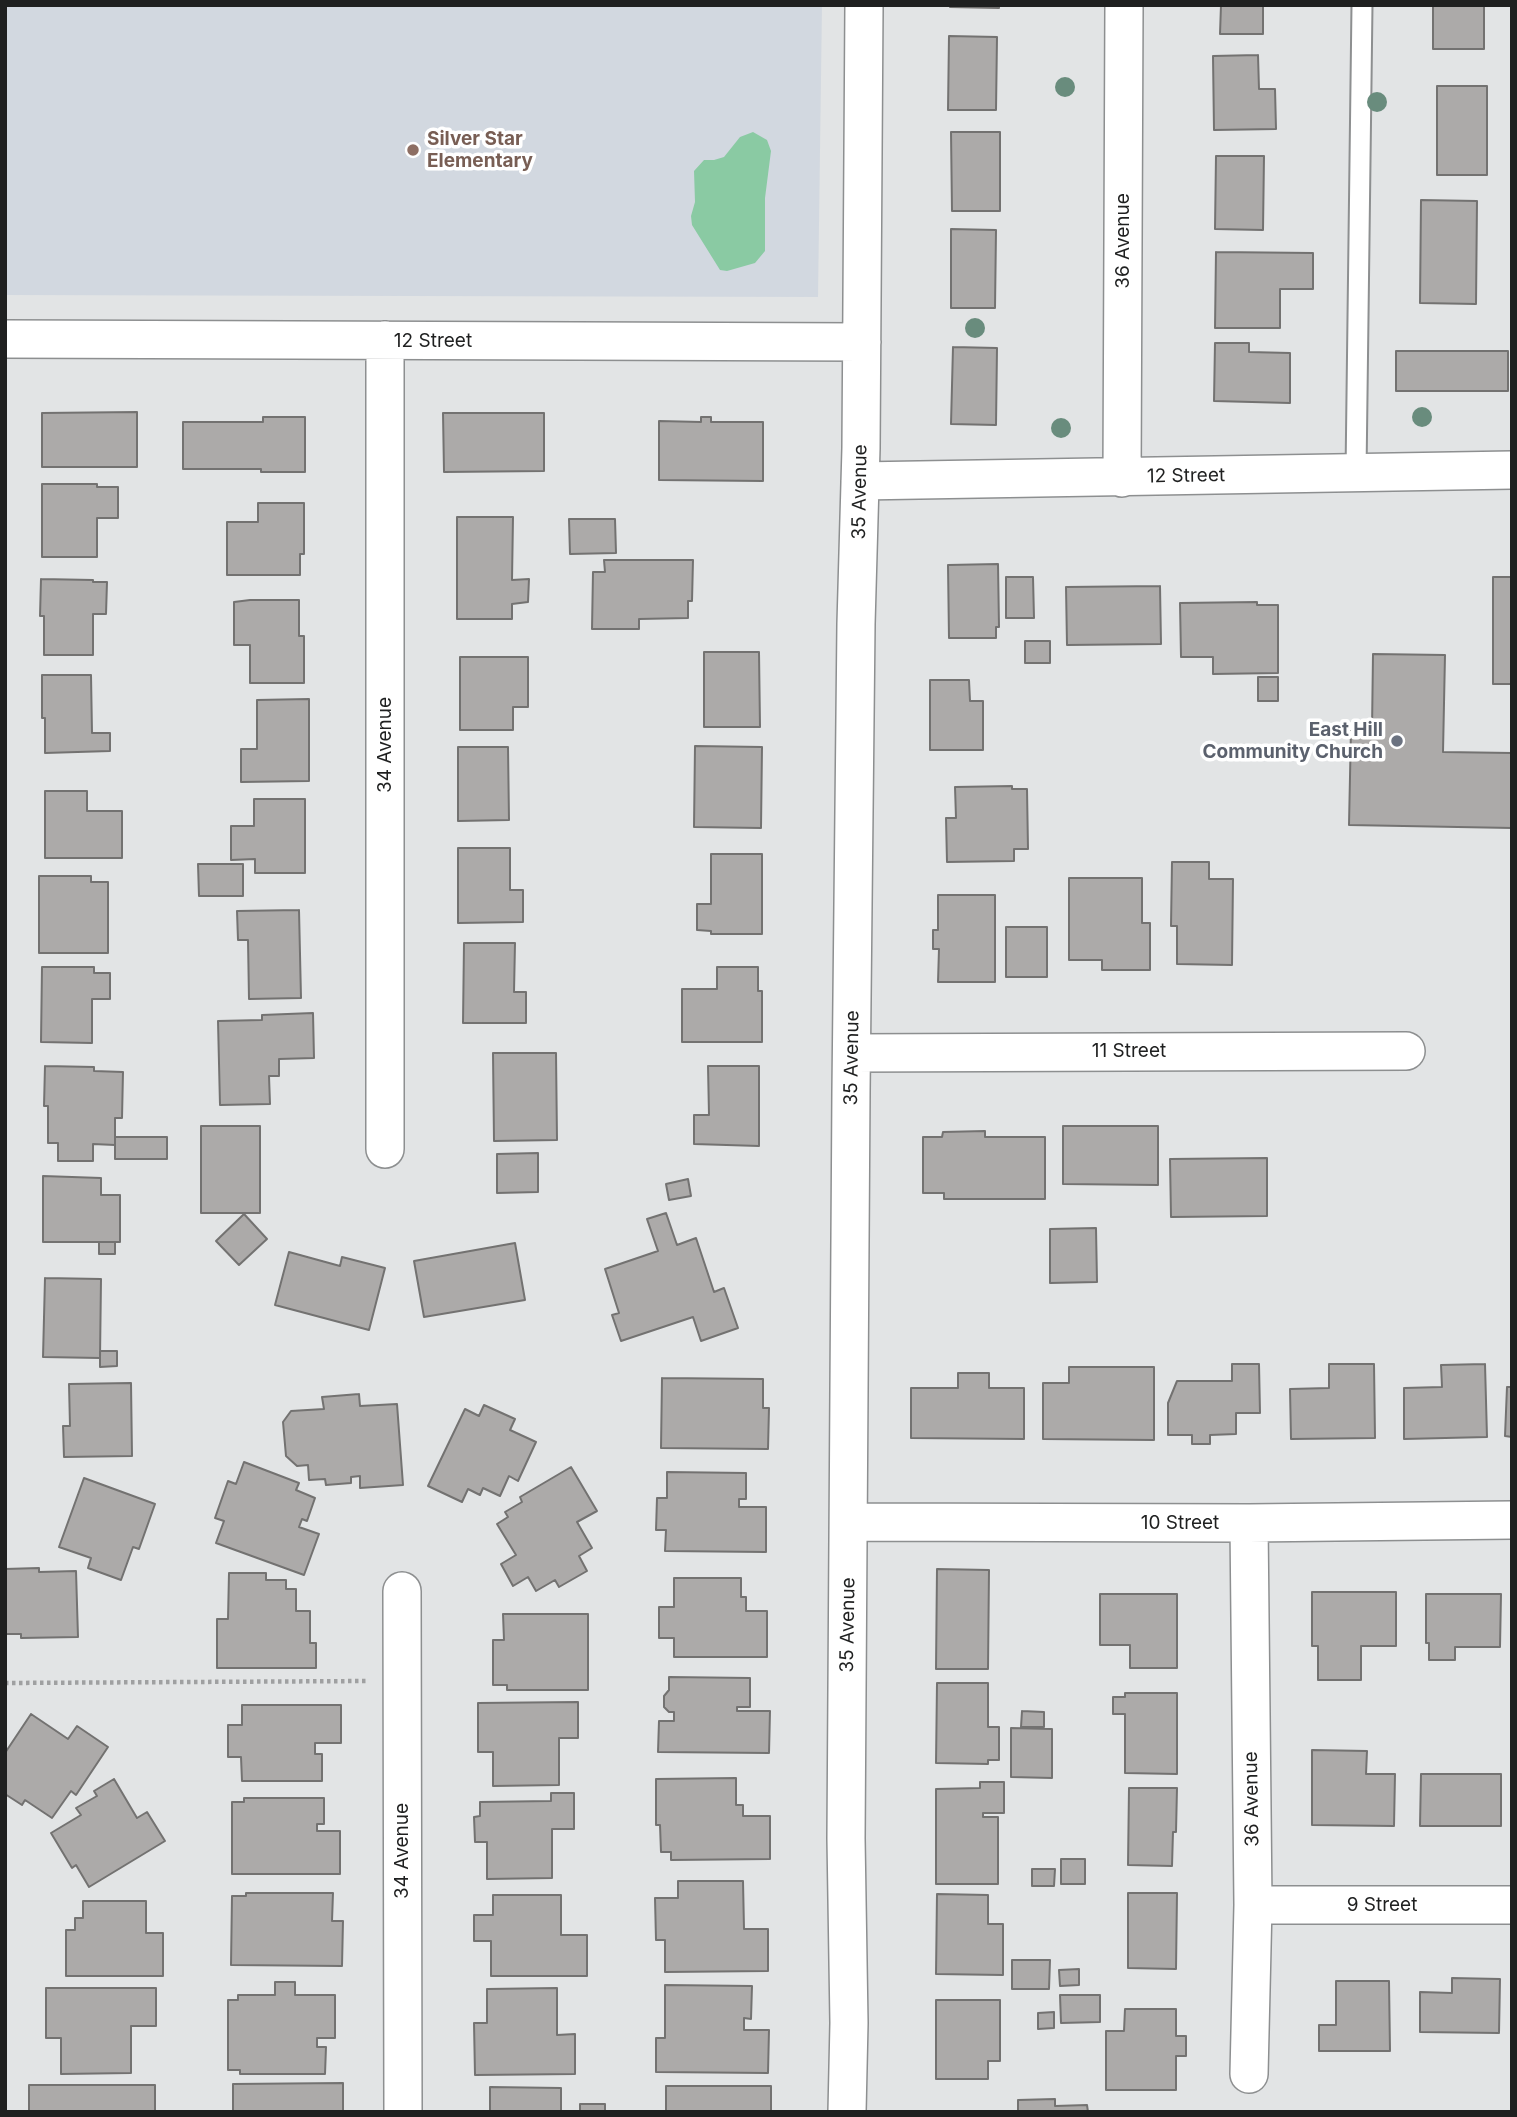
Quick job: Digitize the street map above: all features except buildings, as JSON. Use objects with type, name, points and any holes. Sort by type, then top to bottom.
[{"type":"street","name":"35 Avenue","points":[[847,2112],[849,2023],[846,1838],[855,662],[862,342],[864,5]]},
{"type":"street","name":"36 Avenue","points":[[1122,478],[1124,5]]},
{"type":"street","name":"12 Street","points":[[5,339],[862,342]]},
{"type":"street","name":"34 Avenue","points":[[384,340],[384,1149]]},
{"type":"street","name":"12 Street","points":[[860,481],[1512,470]]},
{"type":"street","name":"11 Street","points":[[852,1052],[1406,1051]]},
{"type":"street","name":"10 Street","points":[[849,1522],[1250,1523],[1512,1520]]},
{"type":"street","name":"36 Avenue","points":[[1250,1523],[1253,1905],[1250,2074]]},
{"type":"street","name":"34 Avenue","points":[[402,1591],[403,2112]]},
{"type":"street","name":"9 Street","points":[[1253,1905],[1512,1905]]},
{"type":"lane","points":[[1356,474],[1362,5]]},
{"type":"path","points":[[5,1683],[368,1681]]},
{"type":"shaded area","name":"Silver Star Elementary","points":[[5,5],[822,5],[818,297],[5,295]]},
{"type":"green space","points":[[753,132],[767,140],[771,151],[765,198],[765,251],[755,263],[727,271],[720,270],[692,225],[691,216],[695,202],[694,171],[704,160],[724,157],[740,137]]},
{"type":"place","name":"Silver Star Elementary","points":[[413,150]]},
{"type":"place","name":"East Hill Community Church","points":[[1397,741]]}]
